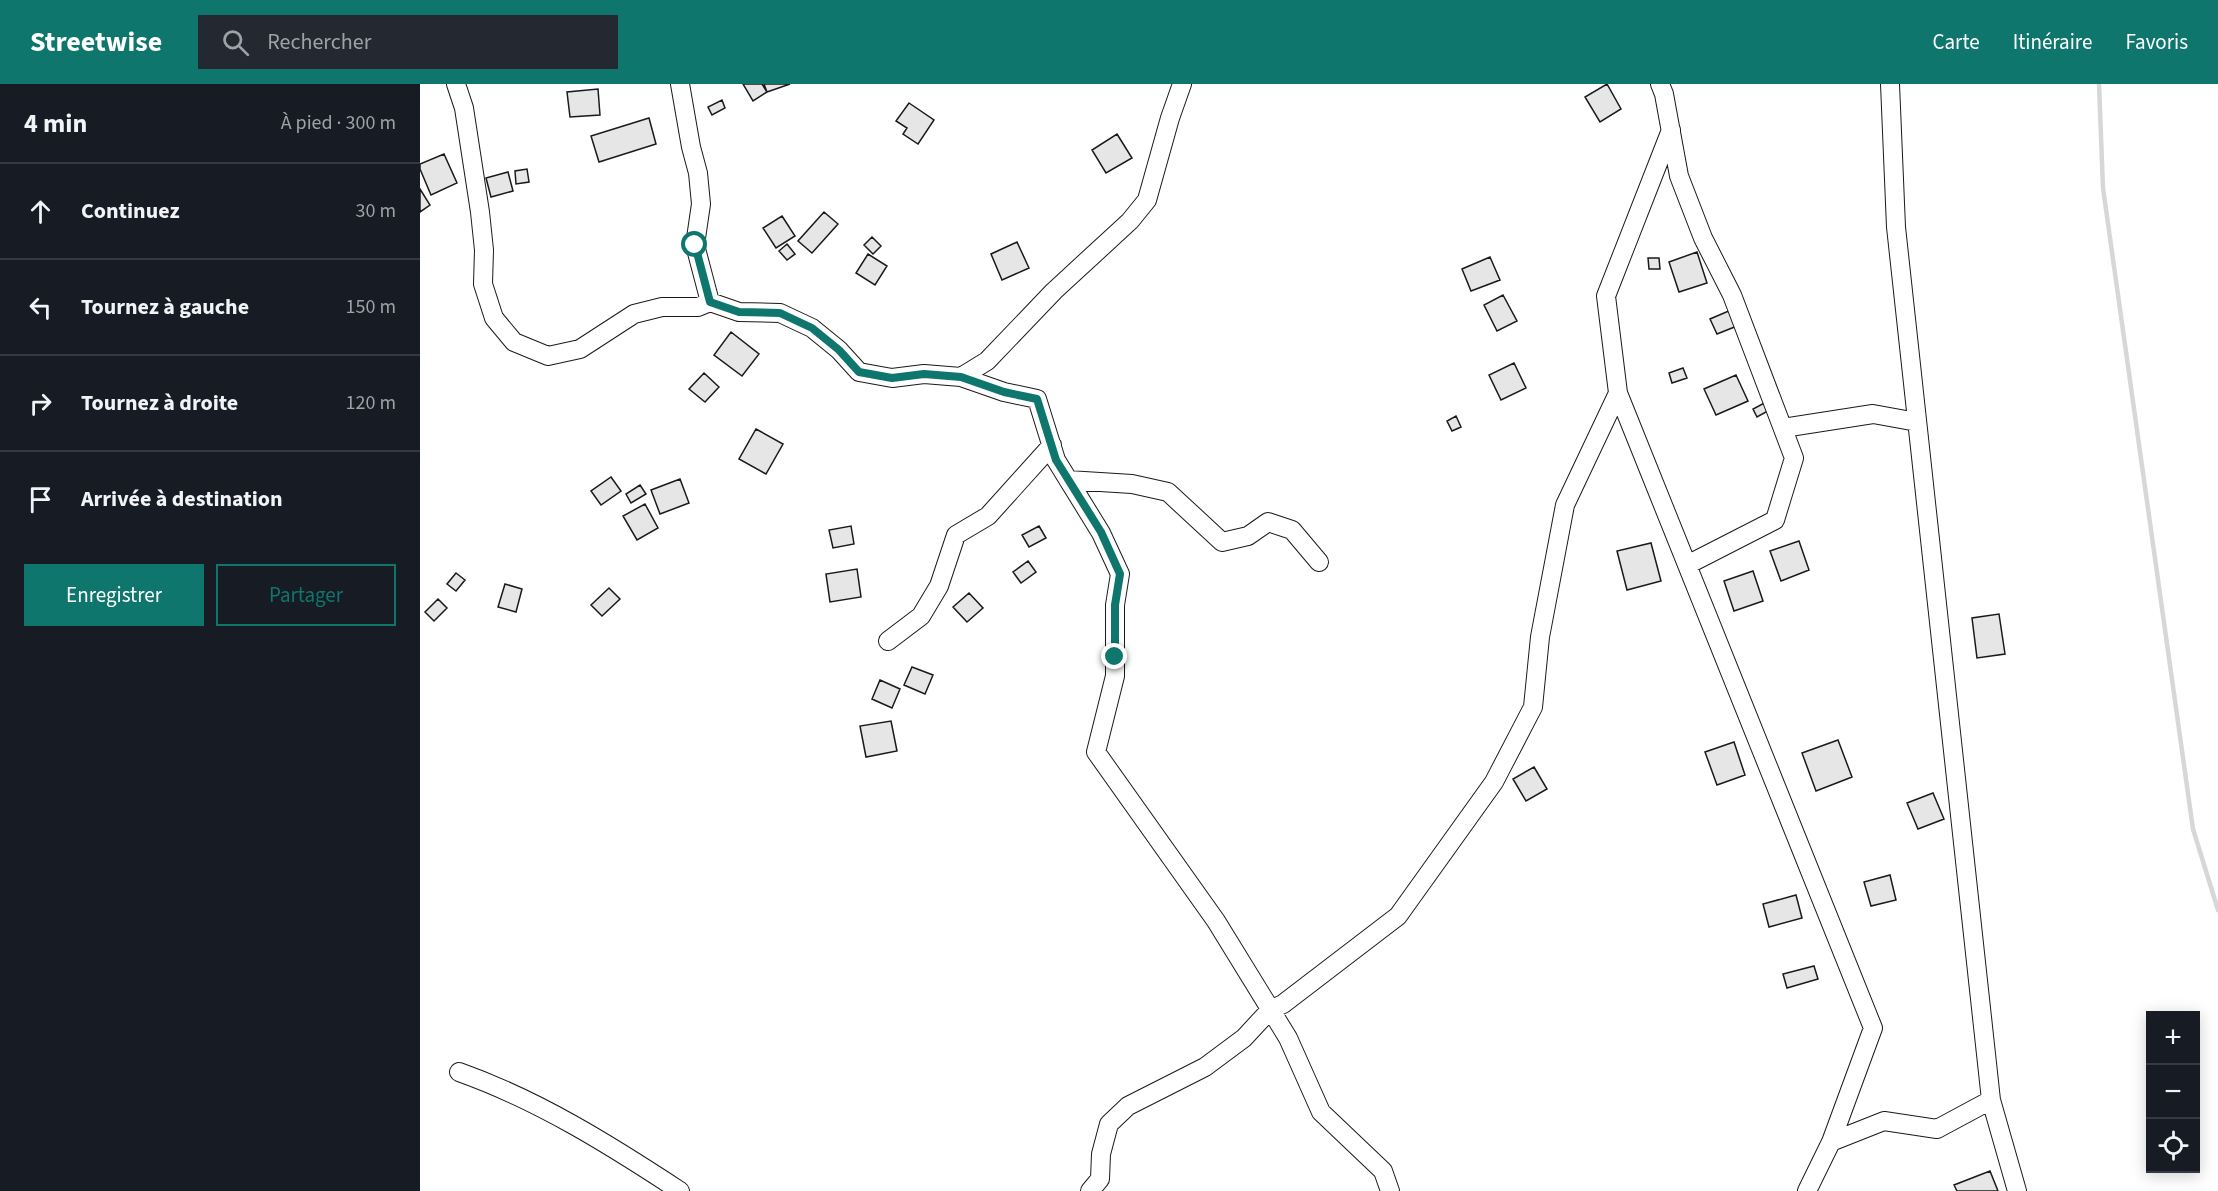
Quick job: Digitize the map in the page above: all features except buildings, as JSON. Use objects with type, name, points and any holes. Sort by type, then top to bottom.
[{"type":"street","points":[[456,84],[464,108],[480,212],[484,250],[483,284],[494,318],[514,342],[548,356],[580,349],[634,314],[662,308],[698,307],[710,302],[739,312],[780,313],[812,328],[839,350],[859,372],[892,378],[924,374],[961,377],[1004,392],[1037,399],[1056,460],[1101,532],[1120,574],[1115,605],[1115,676],[1096,752],[1216,921],[1288,1038],[1321,1112],[1383,1171],[1390,1191]]},
{"type":"street","points":[[680,84],[698,173],[701,204],[695,245],[710,302]]},
{"type":"street","points":[[961,377],[987,361],[1054,291],[1130,221],[1147,200],[1182,84]]},
{"type":"street","points":[[1660,84],[1679,176],[1703,238],[1732,296],[1794,458],[1775,520],[1687,565]]},
{"type":"street","points":[[1890,84],[1896,227],[1991,1100],[2017,1191]]},
{"type":"street","points":[[1671,130],[1606,296],[1618,393],[1873,1028],[1831,1142],[1807,1191]]},
{"type":"street","points":[[1090,1191],[1100,1179],[1101,1154],[1109,1124],[1128,1106],[1204,1067],[1244,1038],[1270,1010],[1283,1004],[1398,916],[1494,782],[1533,707],[1540,637],[1565,505],[1618,393]]},
{"type":"street","points":[[1783,429],[1873,414],[1917,422]]},
{"type":"street","points":[[888,641],[921,616],[939,586],[956,535],[988,516],[1052,445]]},
{"type":"street","points":[[1068,480],[1132,484],[1168,492],[1222,542],[1248,536],[1268,522],[1292,530],[1319,562]]},
{"type":"street","points":[[459,1072],[494,1084],[566,1121],[680,1191]]},
{"type":"street","points":[[1831,1142],[1884,1121],[1937,1130],[1991,1100]]},
{"type":"waterway","points":[[2099,84],[2103,188],[2193,829],[2218,910]]},
{"type":"route","points":[[695,245],[710,302],[739,312],[780,313],[812,328],[839,350],[859,372],[892,378],[924,374],[961,377],[1004,392],[1037,399],[1056,460],[1101,532],[1120,574],[1115,605],[1115,657]]}]
